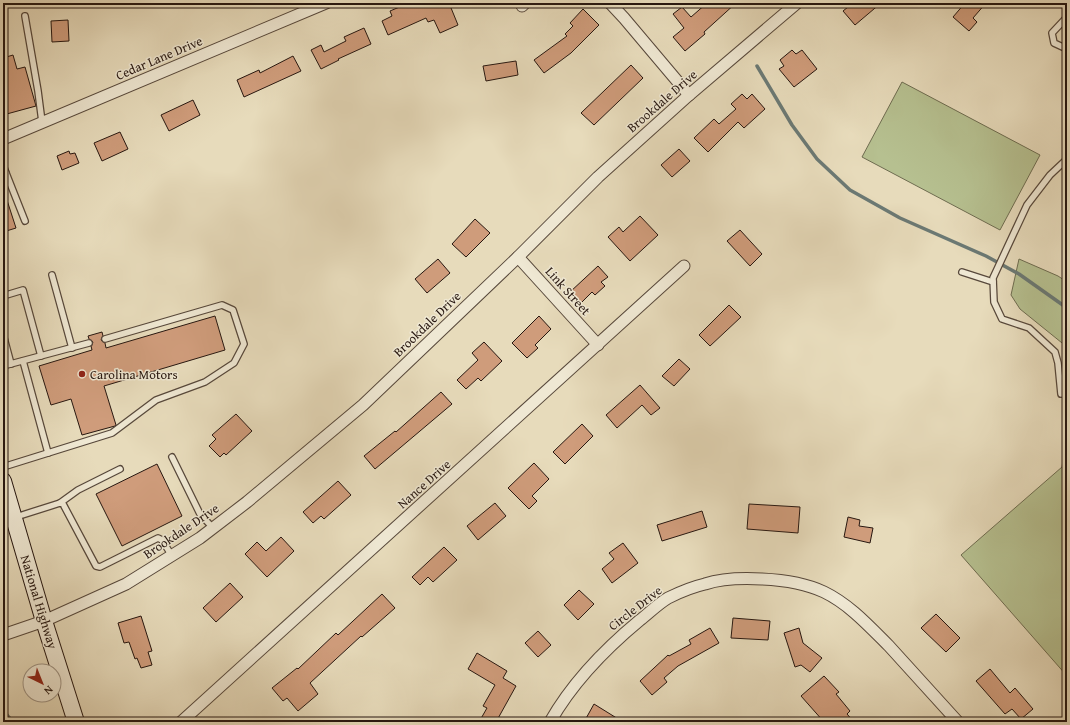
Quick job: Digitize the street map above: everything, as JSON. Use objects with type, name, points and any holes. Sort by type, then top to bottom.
[{"type":"main road","name":"National Highway","points":[[3,481],[44,621],[76,722]]},
{"type":"street","name":"Cedar Lane Drive","points":[[3,139],[326,3]]},
{"type":"street","points":[[610,3],[689,95]]},
{"type":"street","name":"Brookdale Drive","points":[[3,635],[44,621],[126,584],[200,538],[247,502],[363,405],[518,257],[598,177],[689,95],[797,3]]},
{"type":"street","name":"Link Street","points":[[518,257],[598,345]]},
{"type":"street","name":"Nance Drive","points":[[181,722],[684,266]]},
{"type":"street","name":"Circle Drive","points":[[550,722],[560,706],[602,654],[628,630],[667,599],[706,583],[748,578],[786,580],[824,592],[842,603],[867,624],[908,666],[958,722]]},
{"type":"lane","points":[[25,16],[42,122]]},
{"type":"lane","points":[[1067,17],[1052,33],[1054,43],[1067,49]]},
{"type":"lane","points":[[1061,394],[1058,363],[1055,352],[1029,328],[1002,319],[994,302],[993,278],[1027,205],[1050,175],[1067,159]]},
{"type":"lane","points":[[3,165],[4,176],[25,220]]},
{"type":"lane","points":[[962,272],[993,282]]},
{"type":"lane","points":[[52,275],[72,348]]},
{"type":"lane","points":[[3,296],[23,290],[41,356]]},
{"type":"lane","points":[[3,467],[112,433],[156,400],[205,382],[234,363],[244,344],[233,310],[222,305],[105,339]]},
{"type":"lane","points":[[3,334],[11,364]]},
{"type":"lane","points":[[3,366],[90,343]]},
{"type":"lane","points":[[23,361],[48,453]]},
{"type":"lane","points":[[172,457],[200,514],[213,528]]},
{"type":"lane","points":[[14,518],[60,503],[78,490],[120,469]]},
{"type":"lane","points":[[60,503],[64,504],[96,566],[100,567],[158,538],[162,540],[172,556]]},
{"type":"green space","points":[[902,82],[1040,155],[1000,230],[862,157]]},
{"type":"green space","points":[[1019,259],[1058,276],[1067,282],[1067,347],[1020,309],[1011,295]]},
{"type":"green space","points":[[1067,431],[1067,676],[961,555],[1062,467]]},
{"type":"building","points":[[409,3],[449,3],[458,25],[440,33],[434,20],[428,22],[426,18],[388,35],[382,21],[392,16],[390,11]]},
{"type":"building","points":[[707,3],[736,3],[704,32],[705,34],[685,51],[673,37],[684,28],[673,14],[682,7],[691,17]]},
{"type":"building","points":[[853,3],[881,3],[855,25],[843,11]]},
{"type":"building","points":[[965,3],[986,3],[973,18],[977,22],[969,31],[953,17]]},
{"type":"building","points":[[583,9],[599,25],[571,53],[544,73],[534,60],[567,36],[565,34],[573,26],[570,23]]},
{"type":"building","points":[[68,20],[69,41],[52,42],[51,21]]},
{"type":"building","points":[[364,28],[371,44],[338,59],[339,60],[321,69],[311,50],[321,45],[324,52],[346,41],[344,37]]},
{"type":"building","points":[[792,50],[796,54],[802,50],[817,69],[794,87],[779,69],[784,66],[780,60]]},
{"type":"building","points":[[13,55],[17,69],[25,67],[36,106],[3,115],[3,58]]},
{"type":"building","points":[[293,56],[301,71],[244,97],[237,80],[259,70],[260,73]]},
{"type":"building","points":[[516,61],[518,75],[486,81],[483,66]]},
{"type":"building","points":[[631,65],[643,78],[594,125],[581,113]]},
{"type":"building","points":[[742,94],[747,99],[752,94],[765,109],[744,128],[738,122],[708,152],[694,138],[714,119],[719,124],[736,109],[731,104]]},
{"type":"building","points":[[193,100],[200,115],[169,131],[161,115]]},
{"type":"building","points":[[120,132],[128,149],[102,161],[94,143]]},
{"type":"building","points":[[679,149],[690,161],[672,177],[661,165]]},
{"type":"building","points":[[69,151],[70,154],[75,153],[79,163],[62,170],[57,156]]},
{"type":"building","points":[[3,194],[5,194],[16,228],[3,232]]},
{"type":"building","points":[[640,216],[658,235],[630,261],[608,237],[619,227],[623,232]]},
{"type":"building","points":[[475,219],[490,233],[466,257],[452,244]]},
{"type":"building","points":[[740,230],[762,254],[750,266],[727,241]]},
{"type":"building","points":[[438,259],[450,273],[427,293],[415,279]]},
{"type":"building","points":[[598,266],[608,277],[601,282],[605,286],[595,295],[592,292],[581,303],[570,292]]},
{"type":"building","points":[[729,305],[741,317],[710,346],[699,335]]},
{"type":"building","points":[[215,316],[225,350],[104,386],[116,425],[115,426],[82,435],[71,399],[51,405],[39,366],[92,350],[91,346],[93,342],[88,336],[102,332],[103,336],[101,340],[105,343],[106,348]]},
{"type":"building","points":[[539,316],[551,329],[535,345],[538,348],[527,358],[512,343]]},
{"type":"building","points":[[484,342],[502,361],[481,381],[478,378],[466,389],[457,380],[478,360],[472,353]]},
{"type":"building","points":[[679,359],[690,369],[674,386],[662,376]]},
{"type":"building","points":[[640,385],[660,408],[651,415],[642,405],[617,428],[606,415]]},
{"type":"building","points":[[441,392],[452,404],[375,469],[364,456],[395,431],[396,432]]},
{"type":"building","points":[[236,414],[252,431],[226,455],[224,453],[220,457],[209,446],[216,439],[212,435]]},
{"type":"building","points":[[582,424],[593,436],[565,464],[553,452]]},
{"type":"building","points":[[534,463],[549,479],[532,496],[537,501],[529,509],[508,488]]},
{"type":"building","points":[[157,464],[182,516],[122,546],[96,494]]},
{"type":"building","points":[[338,481],[351,495],[324,519],[321,516],[313,523],[303,512]]},
{"type":"building","points":[[495,503],[506,516],[478,540],[467,526]]},
{"type":"building","points":[[749,504],[800,507],[798,533],[747,529]]},
{"type":"building","points":[[702,511],[707,527],[662,541],[657,525]]},
{"type":"building","points":[[848,517],[860,520],[859,526],[873,528],[870,543],[844,537]]},
{"type":"building","points":[[281,537],[294,551],[267,577],[245,554],[257,542],[266,551]]},
{"type":"building","points":[[623,543],[638,563],[612,583],[602,569],[614,559],[609,553]]},
{"type":"building","points":[[444,547],[457,560],[433,582],[428,577],[420,585],[412,577]]},
{"type":"building","points":[[230,583],[243,597],[216,622],[203,608]]},
{"type":"building","points":[[579,590],[594,604],[578,620],[564,605]]},
{"type":"building","points":[[382,594],[395,608],[362,637],[361,636],[310,683],[318,694],[298,711],[287,698],[283,701],[272,688],[297,668],[298,669],[336,633],[338,635]]},
{"type":"building","points":[[936,614],[960,638],[946,652],[921,628]]},
{"type":"building","points":[[141,616],[152,651],[148,652],[152,665],[141,668],[137,658],[135,659],[129,642],[124,643],[118,623]]},
{"type":"building","points":[[733,618],[770,621],[768,640],[731,638]]},
{"type":"building","points":[[710,628],[719,643],[678,666],[664,678],[667,682],[652,695],[640,681],[668,655],[669,656],[691,644],[689,640]]},
{"type":"building","points":[[799,628],[803,643],[822,658],[810,672],[801,665],[795,667],[784,633]]},
{"type":"building","points":[[538,631],[551,645],[538,657],[525,643]]},
{"type":"building","points":[[477,653],[507,671],[503,678],[516,686],[496,722],[479,722],[487,708],[483,706],[495,685],[468,669]]},
{"type":"building","points":[[990,669],[1010,693],[1015,688],[1033,709],[1021,719],[1012,709],[1005,714],[976,681]]},
{"type":"building","points":[[824,676],[839,692],[836,694],[850,711],[847,714],[854,722],[824,722],[801,696]]},
{"type":"building","points":[[594,704],[623,722],[584,722]]},
{"type":"waterway","points":[[757,66],[792,125],[817,159],[850,190],[900,218],[986,256],[1019,274],[1067,308]]},
{"type":"waterway","points":[[3,710],[13,722]]},
{"type":"place","name":"Carolina Motors","points":[[82,374]]}]
